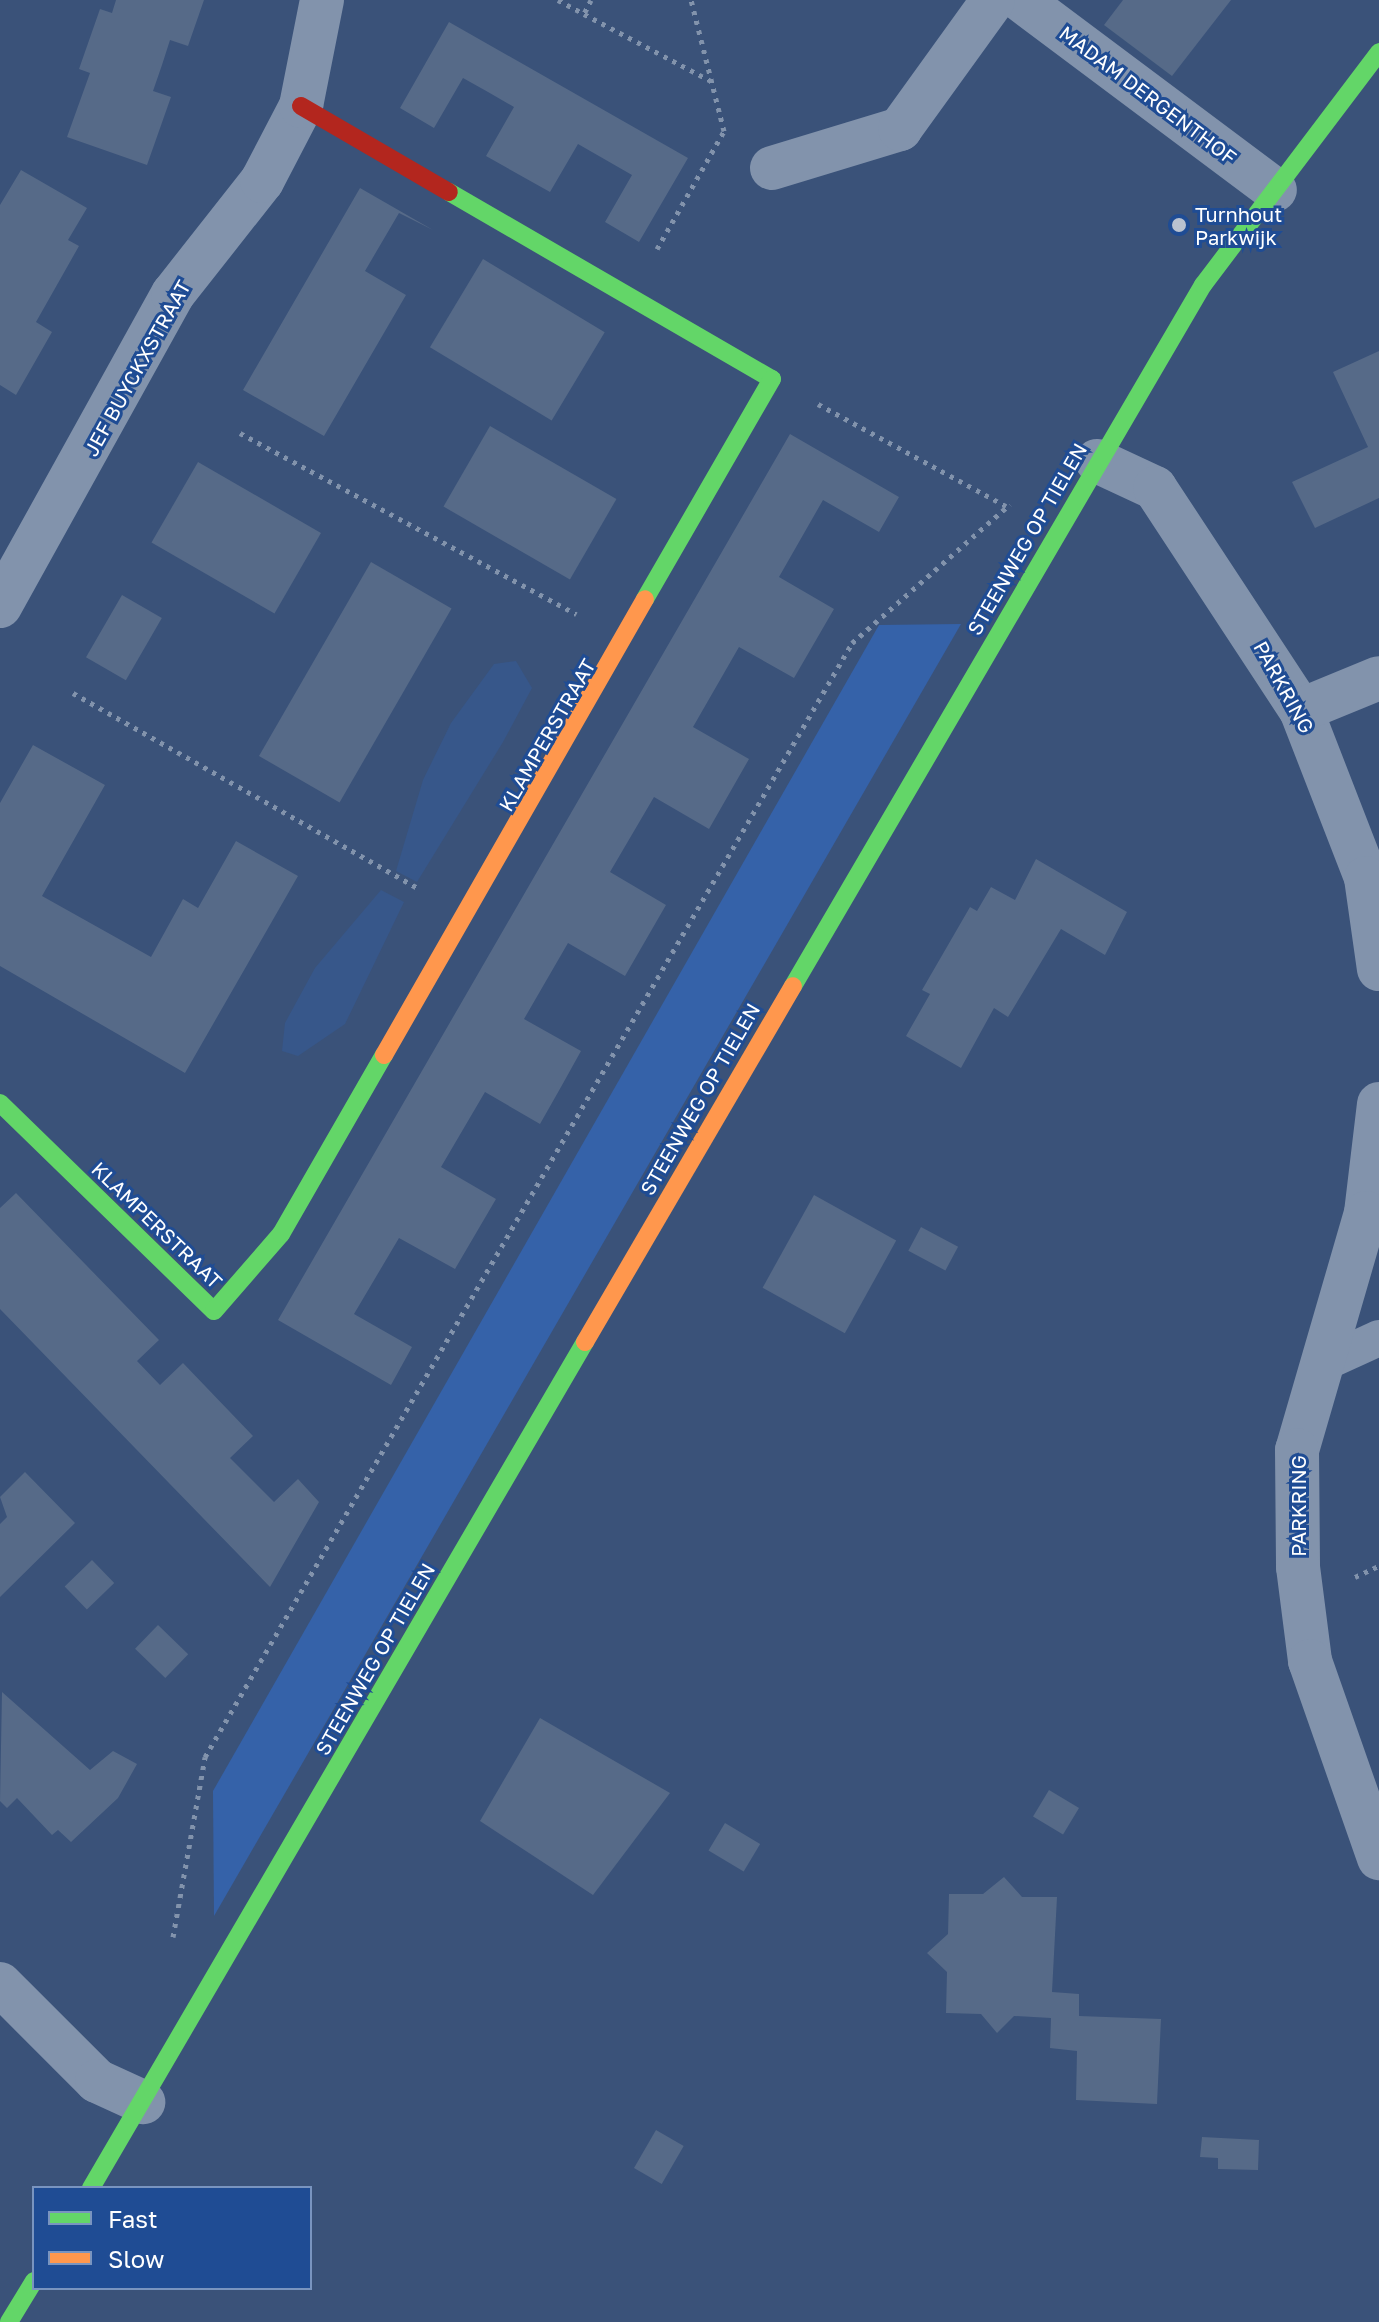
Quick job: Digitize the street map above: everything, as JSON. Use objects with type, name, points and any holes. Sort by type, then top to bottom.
[{"type":"street","name":"JEF BUYCKXSTRAAT","points":[[0,606],[173,294],[262,181],[301,106],[322,0]]},
{"type":"street","points":[[772,168],[900,129],[993,0]]},
{"type":"street","name":"MADAM DERGENTHOF","points":[[1021,0],[1275,190]]},
{"type":"street","name":"STEENWEG OP TIELEN","points":[[92,2186],[1097,461],[1203,285],[1379,52]]},
{"type":"street","points":[[301,106],[772,379]]},
{"type":"street","name":"KLAMPERSTRAAT","points":[[0,1103],[214,1311],[281,1234],[626,641],[772,379]]},
{"type":"street","name":"PARKRING","points":[[1097,461],[1155,488],[1301,710],[1366,878],[1379,969]]},
{"type":"street","points":[[1301,710],[1379,678]]},
{"type":"street","name":"PARKRING","points":[[1379,1104],[1366,1213],[1297,1450],[1298,1567],[1310,1661],[1379,1858]]},
{"type":"street","points":[[0,1984],[97,2081],[143,2102]]},
{"type":"street","points":[[9,2322],[32,2284]]},
{"type":"lane","points":[[1320,1365],[1379,1338]]},
{"type":"path","points":[[558,0],[713,82]]},
{"type":"path","points":[[584,14],[591,0]]},
{"type":"path","points":[[630,297],[724,131],[691,0]]},
{"type":"path","points":[[772,379],[1006,506]]},
{"type":"path","points":[[240,433],[626,641]]},
{"type":"path","points":[[171,1945],[205,1757],[852,643],[1006,506],[1019,500]]},
{"type":"path","points":[[73,693],[467,916]]},
{"type":"shaded area","points":[[961,624],[214,1916],[213,1791],[879,625]]},
{"type":"shaded area","points":[[516,661],[532,688],[503,742],[417,882],[396,871],[423,780],[451,723],[494,664]]},
{"type":"shaded area","points":[[381,890],[404,902],[345,1024],[298,1056],[282,1051],[285,1023],[315,968]]},
{"type":"building","points":[[116,0],[204,0],[188,46],[170,40],[153,91],[171,97],[147,165],[67,137],[90,73],[79,69],[100,9],[112,13]]},
{"type":"building","points":[[1123,0],[1231,0],[1172,76],[1104,25]]},
{"type":"building","points":[[449,22],[688,158],[639,242],[605,222],[632,175],[578,144],[550,192],[486,156],[514,107],[488,92],[463,78],[434,128],[400,108]]},
{"type":"building","points":[[21,170],[87,208],[68,240],[79,246],[36,322],[52,332],[16,395],[0,385],[0,205]]},
{"type":"building","points":[[360,188],[433,230],[399,213],[365,271],[406,295],[324,436],[243,390]]},
{"type":"building","points":[[483,259],[605,332],[552,420],[430,347]]},
{"type":"building","points":[[1379,351],[1379,498],[1315,528],[1292,482],[1368,447],[1333,372]]},
{"type":"building","points":[[490,426],[616,499],[570,580],[444,507]]},
{"type":"building","points":[[790,434],[899,497],[879,532],[823,500],[779,577],[834,609],[794,678],[739,647],[693,727],[749,759],[709,829],[654,797],[610,872],[666,905],[625,976],[568,943],[524,1019],[581,1051],[540,1124],[485,1092],[441,1167],[496,1199],[455,1269],[399,1238],[354,1314],[412,1347],[391,1385],[278,1320]]},
{"type":"building","points":[[198,462],[321,533],[274,614],[152,543]]},
{"type":"building","points":[[371,562],[452,608],[340,802],[259,756]]},
{"type":"building","points":[[122,595],[162,618],[126,680],[86,657]]},
{"type":"building","points":[[33,745],[105,785],[42,896],[151,957],[183,899],[198,908],[236,841],[298,876],[185,1073],[0,966],[0,803]]},
{"type":"building","points":[[1036,859],[1127,912],[1105,955],[1061,929],[1008,1017],[994,1008],[961,1068],[906,1036],[930,994],[922,990],[970,907],[977,911],[991,887],[1015,900]]},
{"type":"building","points":[[16,1193],[159,1340],[137,1361],[160,1385],[183,1363],[253,1436],[230,1458],[274,1502],[298,1479],[319,1502],[270,1587],[0,1309],[0,1208]]},
{"type":"building","points":[[814,1195],[896,1241],[845,1333],[763,1288]]},
{"type":"building","points":[[921,1227],[958,1247],[945,1271],[908,1251]]},
{"type":"building","points":[[25,1472],[75,1523],[0,1597],[0,1524],[7,1517],[0,1497]]},
{"type":"building","points":[[92,1560],[114,1583],[87,1609],[65,1586]]},
{"type":"building","points":[[158,1625],[188,1654],[165,1678],[135,1649]]},
{"type":"building","points":[[2,1692],[90,1770],[113,1751],[137,1764],[118,1798],[71,1842],[58,1830],[52,1835],[17,1798],[7,1808],[0,1801]]},
{"type":"building","points":[[540,1718],[670,1793],[593,1895],[480,1821]]},
{"type":"building","points":[[1049,1790],[1079,1808],[1063,1835],[1033,1817]]},
{"type":"building","points":[[725,1823],[760,1844],[744,1872],[709,1850]]},
{"type":"building","points":[[1004,1877],[1022,1897],[1057,1897],[1052,1992],[1079,1994],[1079,2016],[1161,2019],[1157,2104],[1076,2100],[1077,2051],[1050,2048],[1051,2018],[1014,2016],[997,2033],[981,2014],[946,2013],[947,1972],[927,1953],[948,1934],[949,1894],[983,1894]]},
{"type":"building","points":[[656,2130],[684,2146],[662,2184],[634,2168]]},
{"type":"building","points":[[1202,2137],[1259,2140],[1258,2170],[1218,2169],[1218,2158],[1200,2157]]},
{"type":"traffic: fast","points":[[793,986],[1203,285],[1379,52]]},
{"type":"traffic: fast","points":[[449,192],[772,379],[645,599]]},
{"type":"traffic: fast","points":[[0,1103],[214,1311],[281,1234],[384,1055]]},
{"type":"traffic: fast","points":[[92,2186],[585,1342]]},
{"type":"traffic: fast","points":[[9,2322],[32,2284]]},
{"type":"traffic: slow","points":[[384,1055],[645,599]]},
{"type":"traffic: slow","points":[[585,1342],[793,986]]},
{"type":"traffic: jam","points":[[301,106],[449,192]]},
{"type":"place","name":"Turnhout Parkwijk","points":[[1179,225]]}]
